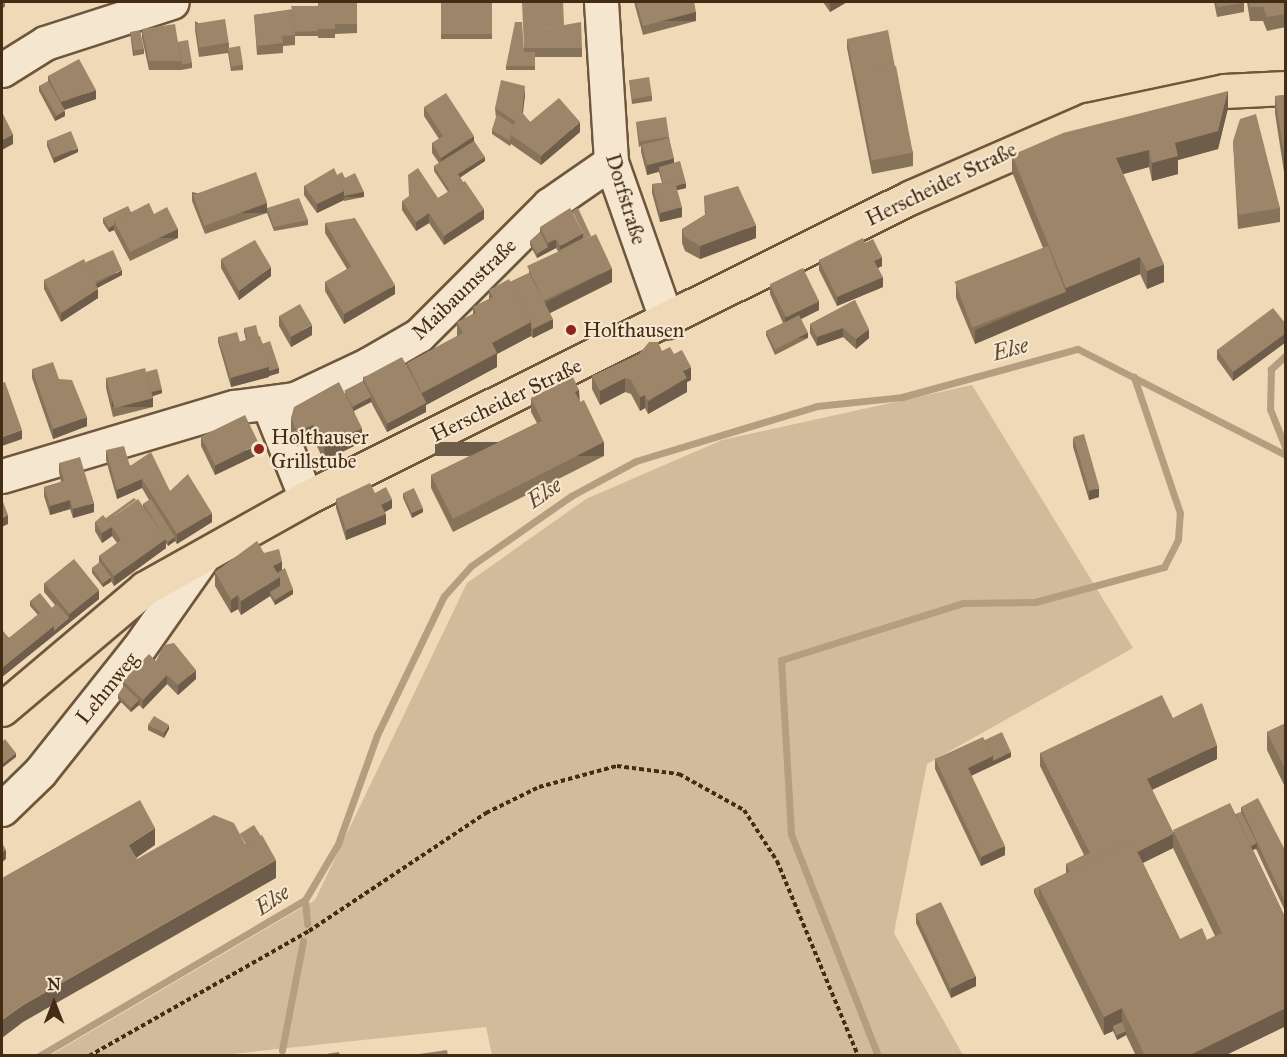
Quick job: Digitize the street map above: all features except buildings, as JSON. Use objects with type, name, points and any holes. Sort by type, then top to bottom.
[{"type":"main road","name":"Herscheider Straße","points":[[2,709],[125,602],[306,498],[1033,140],[1154,103],[1286,88]]},
{"type":"street","points":[[2,70],[45,43],[172,2]]},
{"type":"street","name":"Dorfstraße","points":[[601,2],[611,162],[667,321]]},
{"type":"street","name":"Maibaumstraße","points":[[2,476],[179,422],[295,399],[406,343],[549,205],[611,162]]},
{"type":"street","points":[[268,403],[306,498]]},
{"type":"street","name":"Lehmweg","points":[[2,809],[40,772],[138,649],[202,558]]},
{"type":"path","points":[[89,1056],[309,931],[486,813],[539,787],[617,766],[679,774],[744,810],[777,861],[858,1056]]},
{"type":"shaded area","points":[[972,385],[1133,648],[927,764],[894,933],[963,1055],[492,1055],[486,1027],[222,1055],[49,1056],[315,900],[467,583],[586,499],[722,440]]},
{"type":"waterway","name":"Else","points":[[39,1056],[305,900],[338,844],[377,735],[444,596],[471,566],[571,496],[636,461],[817,406],[902,397],[1078,349],[1286,455]]},
{"type":"waterway","points":[[1286,355],[1271,369],[1270,409],[1286,449]]},
{"type":"waterway","points":[[878,1056],[791,834],[781,660],[963,603],[1035,602],[1164,567],[1178,539],[1180,513],[1134,377]]},
{"type":"waterway","points":[[305,900],[307,924]]},
{"type":"waterway","points":[[282,1050],[303,941]]},
{"type":"place","name":"Holthausen","points":[[571,330]]},
{"type":"place","name":"Holthauser Grillstube","points":[[259,449]]}]
